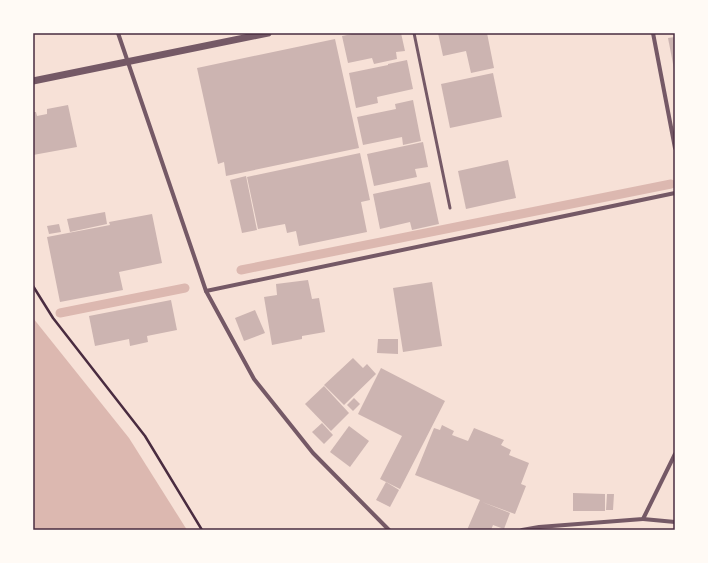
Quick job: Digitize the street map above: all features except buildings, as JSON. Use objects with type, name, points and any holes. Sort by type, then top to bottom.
[{"type":"street","points":[[118,33],[206,291],[254,379],[313,452],[390,530]]},
{"type":"street","points":[[33,81],[268,33]]},
{"type":"street","points":[[653,33],[675,148]]},
{"type":"street","points":[[206,291],[675,193]]},
{"type":"street","points":[[643,519],[675,454]]},
{"type":"street","points":[[522,530],[539,527],[643,519],[675,522]]},
{"type":"lane","points":[[414,33],[450,208]]},
{"type":"path","points":[[33,286],[53,318],[144,436],[202,530]]},
{"type":"shaded area","points":[[33,318],[129,438],[187,530],[33,530]]},
{"type":"waterway","points":[[241,270],[671,184]]},
{"type":"waterway","points":[[60,313],[185,288]]}]
